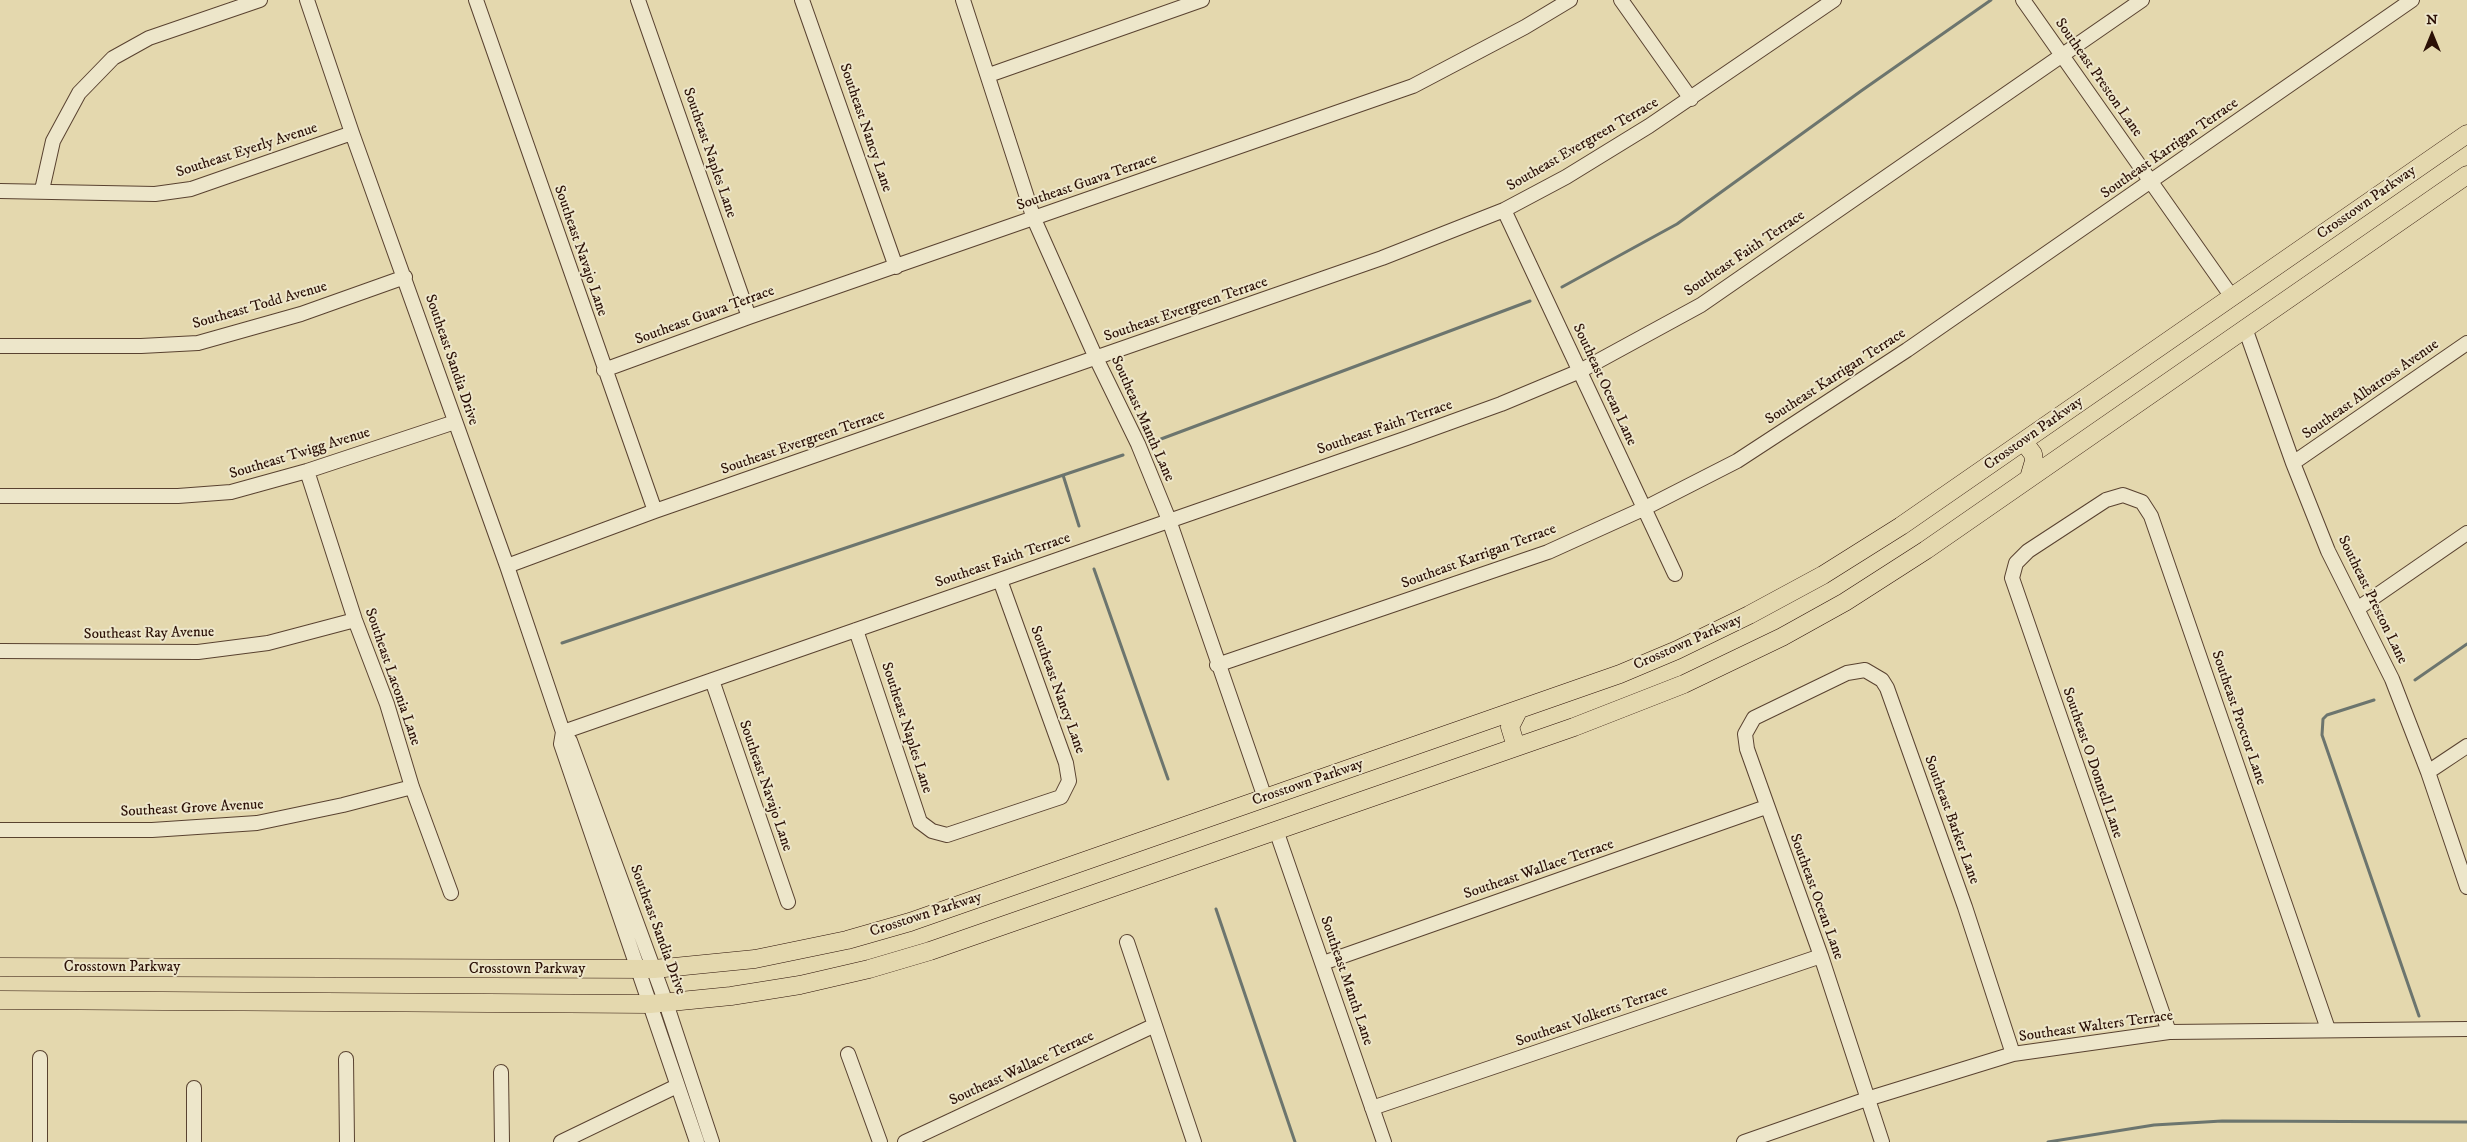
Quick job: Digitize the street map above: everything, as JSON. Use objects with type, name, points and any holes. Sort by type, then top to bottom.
[{"type":"main road","name":"Crosstown Parkway","points":[[0,967],[646,970],[755,959],[847,940],[919,919],[1518,711],[1677,650],[1786,596],[1858,554],[2021,444],[2467,134]]},
{"type":"main road","points":[[0,1000],[658,1003],[768,991],[869,969],[930,950],[1604,716],[1670,690],[1782,637],[1874,584],[2467,174]]},
{"type":"main road","points":[[2021,444],[2027,446],[2033,454],[2034,461],[2029,478]]},
{"type":"main road","points":[[1518,711],[1510,727],[1514,740],[1519,746]]},
{"type":"street","points":[[42,190],[53,141],[79,94],[113,58],[149,38],[260,0]]},
{"type":"street","name":"Southeast Sandia Drive","points":[[307,0],[352,133],[507,566],[563,732],[570,741],[646,970],[712,1142]]},
{"type":"street","name":"Southeast Navajo Lane","points":[[476,0],[604,370],[655,511]]},
{"type":"street","name":"Southeast Naples Lane","points":[[638,0],[749,317]]},
{"type":"street","name":"Southeast Nancy Lane","points":[[802,0],[896,266]]},
{"type":"street","name":"Southeast Manth Lane","points":[[963,0],[989,75],[1034,219],[1096,358],[1138,444],[1169,520],[1217,665],[1265,798]]},
{"type":"street","points":[[989,75],[1202,0]]},
{"type":"street","name":"Southeast Guava Terrace","points":[[604,370],[749,317],[1413,86],[1570,0]]},
{"type":"street","points":[[1621,0],[1692,99]]},
{"type":"street","name":"Southeast Evergreen Terrace","points":[[507,566],[655,511],[1382,258],[1504,210],[1566,177],[1692,99],[1834,0]]},
{"type":"street","name":"Southeast Preston Lane","points":[[2023,0],[2232,297]]},
{"type":"street","name":"Southeast Faith Terrace","points":[[563,732],[1407,438],[1501,404],[1580,371],[1701,305],[2142,0]]},
{"type":"street","name":"Southeast Karrigan Terrace","points":[[1217,665],[1548,552],[1643,509],[1738,460],[1907,350],[2412,0]]},
{"type":"street","name":"Southeast Eyerly Avenue","points":[[0,191],[42,190],[155,194],[191,189],[352,133]]},
{"type":"street","name":"Southeast Ocean Lane","points":[[1504,210],[1675,574]]},
{"type":"street","name":"Southeast Todd Avenue","points":[[0,346],[140,346],[198,343],[301,314],[405,277]]},
{"type":"street","name":"Southeast Preston Lane","points":[[2245,328],[2293,463],[2328,550],[2392,679],[2428,772],[2467,887]]},
{"type":"street","name":"Southeast Albatross Avenue","points":[[2293,463],[2467,343]]},
{"type":"street","name":"Southeast Twigg Avenue","points":[[0,496],[178,496],[231,492],[307,471],[455,422]]},
{"type":"street","name":"Southeast Laconia Lane","points":[[307,471],[355,620],[387,704],[412,787],[451,893]]},
{"type":"street","name":"Southeast Proctor Lane","points":[[2065,526],[2114,496],[2133,497],[2148,508],[2328,1029]]},
{"type":"street","name":"Southeast O Donnell Lane","points":[[2065,526],[2020,557],[2013,571],[2014,586],[2169,1032]]},
{"type":"street","points":[[2357,609],[2467,533]]},
{"type":"street","name":"Southeast Nancy Lane","points":[[932,831],[946,835],[1061,797],[1069,781],[1066,763],[1000,580]]},
{"type":"street","name":"Southeast Ray Avenue","points":[[0,651],[198,652],[268,643],[355,620]]},
{"type":"street","name":"Southeast Naples Lane","points":[[856,630],[920,822],[932,831]]},
{"type":"street","name":"Southeast Barker Lane","points":[[1804,693],[1856,670],[1866,670],[1875,675],[1887,688],[1965,907],[2013,1054]]},
{"type":"street","name":"Southeast Navajo Lane","points":[[712,680],[788,902]]},
{"type":"street","name":"Southeast Ocean Lane","points":[[1804,693],[1754,718],[1745,734],[1747,749],[1766,807],[1821,956],[1882,1142]]},
{"type":"street","points":[[2428,772],[2467,746]]},
{"type":"street","name":"Southeast Grove Avenue","points":[[0,830],[152,830],[257,823],[343,805],[412,787]]},
{"type":"street","name":"Southeast Wallace Terrace","points":[[1323,963],[1766,807]]},
{"type":"street","name":"Southeast Manth Lane","points":[[1276,830],[1384,1142]]},
{"type":"street","points":[[1126,942],[1194,1142]]},
{"type":"street","name":"Southeast Volkerts Terrace","points":[[1372,1108],[1821,956]]},
{"type":"street","name":"Southeast Sandia Drive","points":[[658,1003],[677,1086],[697,1142]]},
{"type":"street","name":"Southeast Wallace Terrace","points":[[905,1142],[1153,1026]]},
{"type":"street","name":"Southeast Walters Terrace","points":[[1744,1142],[1867,1099],[2013,1054],[2169,1032],[2467,1029]]},
{"type":"street","points":[[848,1054],[880,1142]]},
{"type":"street","points":[[40,1058],[40,1142]]},
{"type":"street","points":[[346,1059],[347,1142]]},
{"type":"street","points":[[501,1072],[502,1142]]},
{"type":"street","points":[[561,1142],[677,1086]]},
{"type":"street","points":[[194,1088],[194,1142]]},
{"type":"waterway","points":[[1562,287],[1677,224],[1991,0]]},
{"type":"waterway","points":[[1161,439],[1530,301]]},
{"type":"waterway","points":[[562,643],[1123,455]]},
{"type":"waterway","points":[[1063,475],[1079,526]]},
{"type":"waterway","points":[[1094,569],[1168,779]]},
{"type":"waterway","points":[[2415,680],[2467,644]]},
{"type":"waterway","points":[[2374,700],[2327,715],[2323,719],[2322,735],[2419,1016]]},
{"type":"waterway","points":[[1216,909],[1295,1142]]},
{"type":"waterway","points":[[2048,1142],[2154,1125],[2222,1121],[2467,1122]]}]
